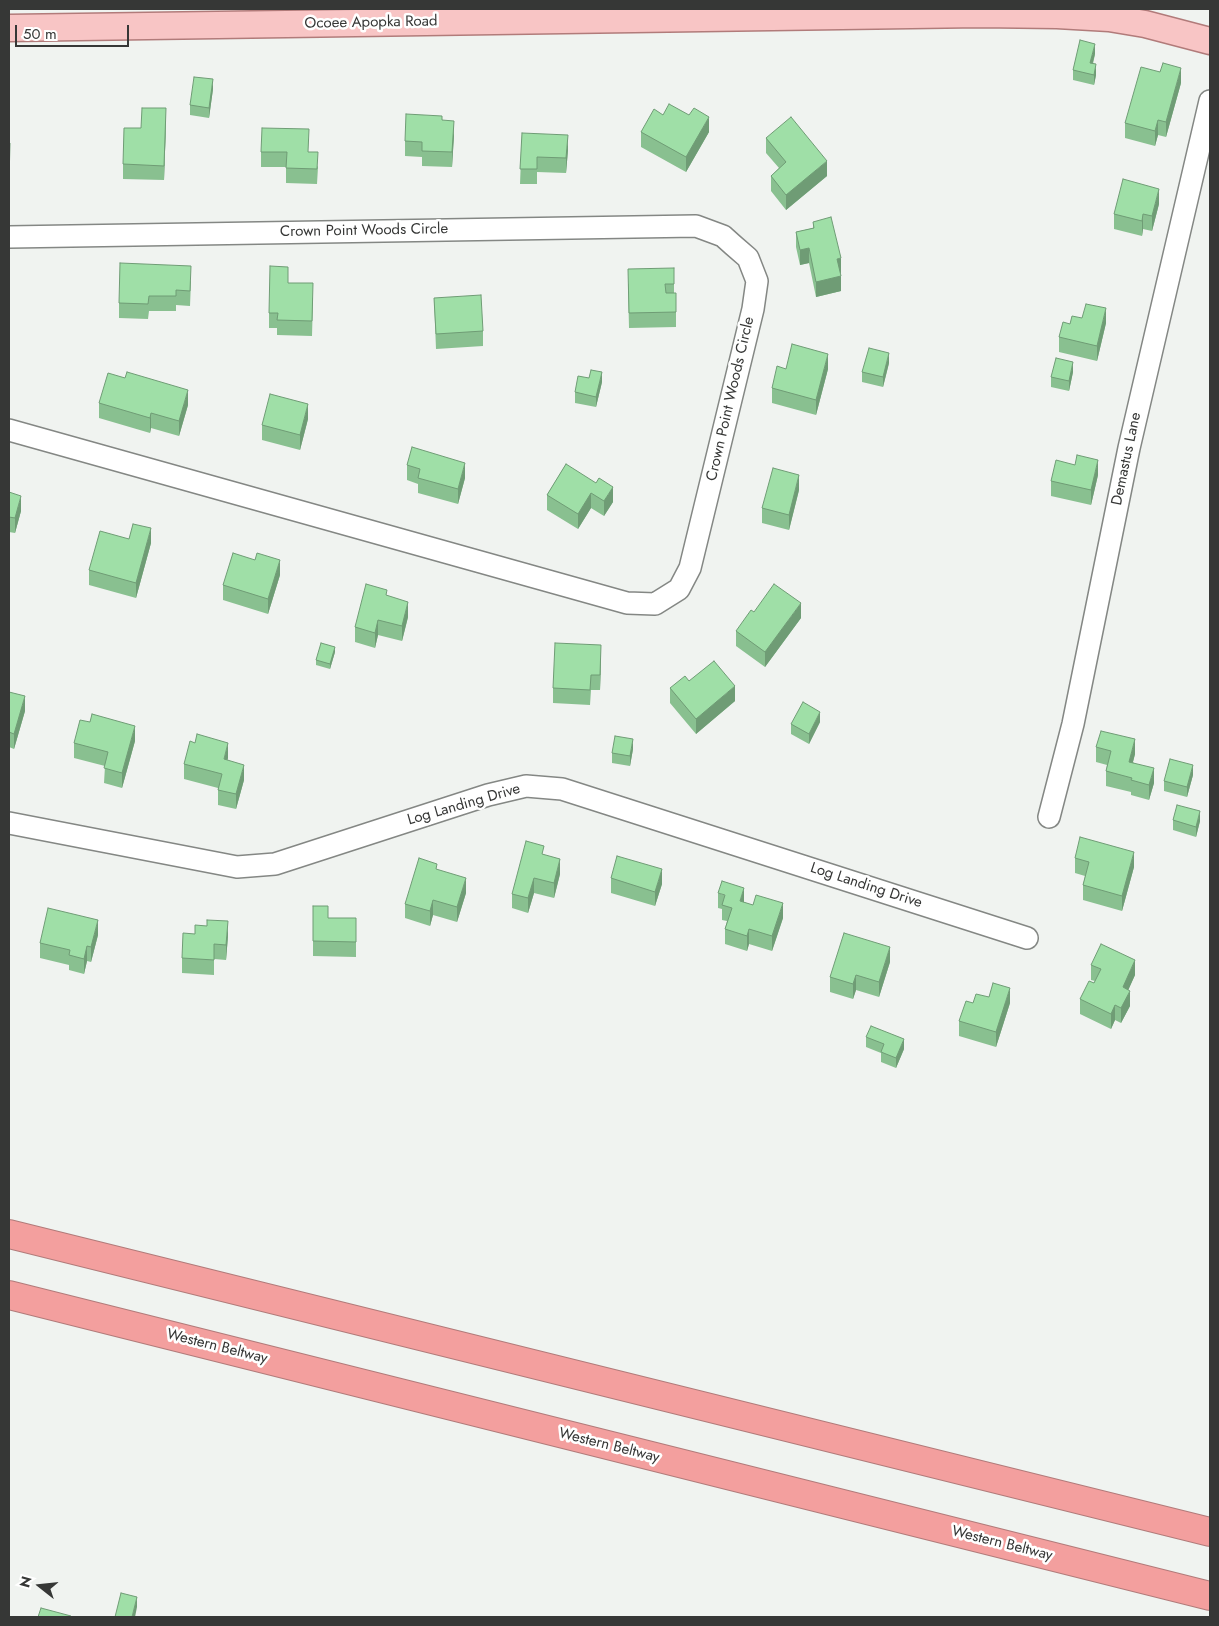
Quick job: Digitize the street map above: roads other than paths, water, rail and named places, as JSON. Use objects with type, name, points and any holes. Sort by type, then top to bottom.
[{"type":"highway","points":[[9,1234],[1210,1532]]},
{"type":"highway","name":"Western Beltway","points":[[9,1295],[1210,1596]]},
{"type":"main road","name":"Ocoee Apopka Road","points":[[9,28],[970,14],[1109,18],[1145,24],[1210,41]]},
{"type":"street","name":"Demastus Lane","points":[[1049,817],[1073,724],[1129,448],[1210,101]]},
{"type":"street","name":"Crown Point Woods Circle","points":[[9,237],[696,226],[723,236],[748,258],[757,281],[753,309],[690,568],[679,588],[655,604],[627,604],[9,430]]},
{"type":"street","name":"Log Landing Drive","points":[[9,823],[237,867],[275,864],[488,795],[526,786],[562,789],[1027,938]]}]
